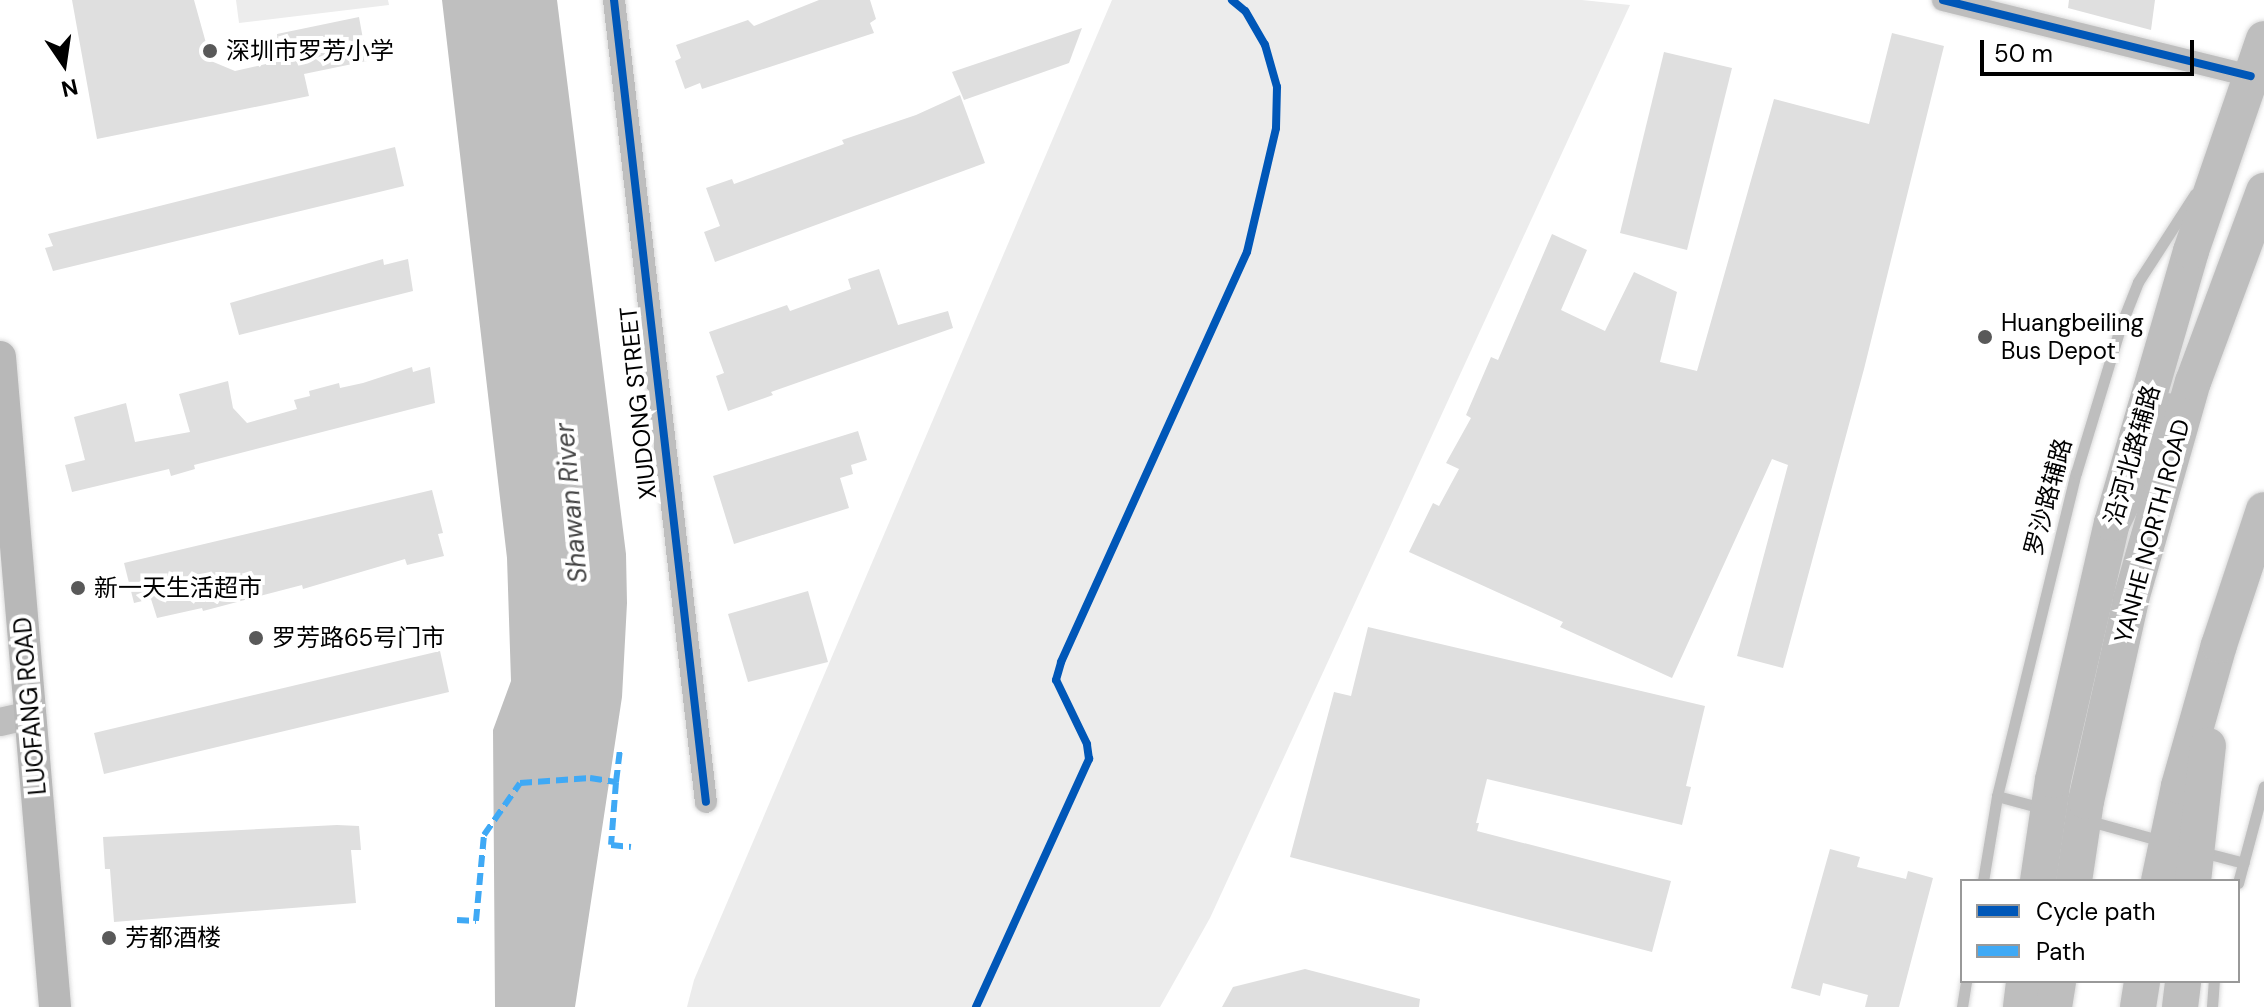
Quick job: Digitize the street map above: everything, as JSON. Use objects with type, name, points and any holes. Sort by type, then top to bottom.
[{"type":"main road","name":"沿河北路辅路","points":[[2038,879],[2053,780],[2112,523],[2191,251],[2264,39]]},
{"type":"main road","name":"YANHE NORTH ROAD","points":[[2074,879],[2086,801],[2131,599],[2193,382],[2264,191]]},
{"type":"main road","points":[[2112,523],[2221,306]]},
{"type":"main road","name":"LUOFANG ROAD","points":[[0,357],[15,718],[55,1007]]},
{"type":"main road","points":[[2159,879],[2179,786],[2219,645],[2264,510]]},
{"type":"main road","points":[[2193,879],[2219,645]]},
{"type":"main road","points":[[2021,1007],[2024,983]]},
{"type":"main road","points":[[2054,1007],[2058,983]]},
{"type":"main road","points":[[2138,1007],[2142,983]]},
{"type":"main road","points":[[2180,1007],[2183,983]]},
{"type":"street","name":"XIUDONG STREET","points":[[614,0],[706,802]]},
{"type":"street","points":[[1943,0],[2251,76]]},
{"type":"lane","name":"罗沙路辅路","points":[[1983,879],[1997,796],[2076,473],[2121,325],[2138,282],[2158,248],[2225,151]]},
{"type":"lane","points":[[2239,879],[2264,786]]},
{"type":"lane","points":[[1997,796],[2058,812]]},
{"type":"lane","points":[[2074,817],[2244,863]]},
{"type":"lane","points":[[1962,1007],[1966,983]]},
{"type":"lane","points":[[2212,1007],[2214,983]]},
{"type":"shaded area","points":[[236,0],[388,0],[389,5],[239,23]]},
{"type":"shaded area","points":[[1112,0],[1582,0],[1630,5],[1210,918],[1160,1007],[687,1007],[694,980]]},
{"type":"water","name":"Shawan River","points":[[442,0],[557,0],[626,554],[627,603],[622,697],[575,1007],[495,1007],[493,730],[511,681],[507,558]]},
{"type":"building","points":[[72,0],[194,0],[211,61],[235,71],[279,61],[277,34],[359,17],[367,61],[304,74],[309,96],[97,139]]},
{"type":"building","points":[[819,0],[870,0],[876,19],[870,23],[874,33],[702,89],[700,83],[685,89],[675,61],[681,58],[676,45],[748,20],[754,26]]},
{"type":"building","points":[[2069,0],[2155,0],[2151,30],[2068,8]]},
{"type":"building","points":[[1082,28],[1069,63],[964,100],[952,72]]},
{"type":"building","points":[[1892,33],[1944,46],[1864,369],[1783,668],[1737,656],[1788,465],[1772,459],[1672,678],[1560,627],[1563,622],[1409,552],[1433,503],[1439,506],[1459,469],[1446,463],[1471,418],[1466,415],[1491,357],[1498,360],[1552,234],[1587,250],[1561,310],[1605,331],[1634,272],[1677,292],[1660,362],[1697,371],[1774,99],[1869,124]]},
{"type":"building","points":[[1664,52],[1732,68],[1687,250],[1620,233]]},
{"type":"building","points":[[960,95],[985,163],[715,262],[704,232],[720,226],[706,188],[732,179],[734,184],[844,144],[842,140],[916,115]]},
{"type":"building","points":[[395,147],[404,186],[53,271],[45,248],[53,246],[48,234]]},
{"type":"building","points":[[383,259],[384,265],[408,259],[413,291],[239,335],[230,303]]},
{"type":"building","points":[[879,269],[898,325],[948,311],[953,328],[771,392],[773,395],[728,411],[716,376],[724,373],[709,332],[787,305],[790,311],[851,289],[848,279]]},
{"type":"building","points":[[412,367],[413,372],[430,367],[435,403],[194,465],[195,469],[171,476],[169,469],[72,492],[65,465],[85,460],[74,417],[126,403],[135,442],[190,432],[179,394],[228,381],[233,408],[247,423],[297,409],[294,400],[310,396],[309,391],[339,383],[340,388],[363,383]]},
{"type":"building","points":[[858,431],[867,460],[851,465],[853,474],[840,478],[849,508],[734,544],[713,476]]},
{"type":"building","points":[[432,490],[443,533],[438,534],[444,556],[407,565],[405,559],[303,589],[302,585],[203,611],[202,608],[157,618],[151,599],[134,603],[124,563]]},
{"type":"building","points":[[808,591],[828,662],[748,682],[728,614]]},
{"type":"building","points":[[1368,627],[1705,706],[1686,786],[1691,787],[1682,825],[1487,779],[1476,823],[1479,823],[1477,831],[1671,881],[1652,952],[1290,857],[1334,692],[1351,696]]},
{"type":"building","points":[[440,651],[449,692],[104,774],[94,733]]},
{"type":"building","points":[[359,826],[361,850],[351,850],[356,903],[114,922],[110,869],[105,869],[103,837]]},
{"type":"building","points":[[1830,849],[1860,857],[1857,867],[1906,879],[1908,871],[1933,878],[1899,1007],[1865,1007],[1868,995],[1823,983],[1820,996],[1791,988]]},
{"type":"building","points":[[1305,969],[1420,999],[1419,1007],[1222,1007],[1233,987]]},
{"type":"marked path","points":[[457,920],[476,921],[484,835],[520,783],[590,778],[616,782],[620,748]]},
{"type":"marked path","points":[[616,782],[611,845],[631,847]]},
{"type":"cycle path","points":[[614,0],[706,802]]},
{"type":"cycle path","points":[[976,1007],[1089,759],[1087,744],[1056,680],[1061,662],[1247,252],[1276,128],[1277,87],[1265,45],[1245,11],[1232,0]]},
{"type":"cycle path","points":[[1943,0],[2251,76]]},
{"type":"place","name":"深圳市罗芳小学","points":[[210,51]]},
{"type":"place","name":"Huangbeiling Bus Depot","points":[[1985,337]]},
{"type":"place","name":"新一天生活超市","points":[[78,588]]},
{"type":"place","name":"罗芳路65号门市","points":[[256,638]]},
{"type":"place","name":"芳都酒楼","points":[[109,938]]}]
